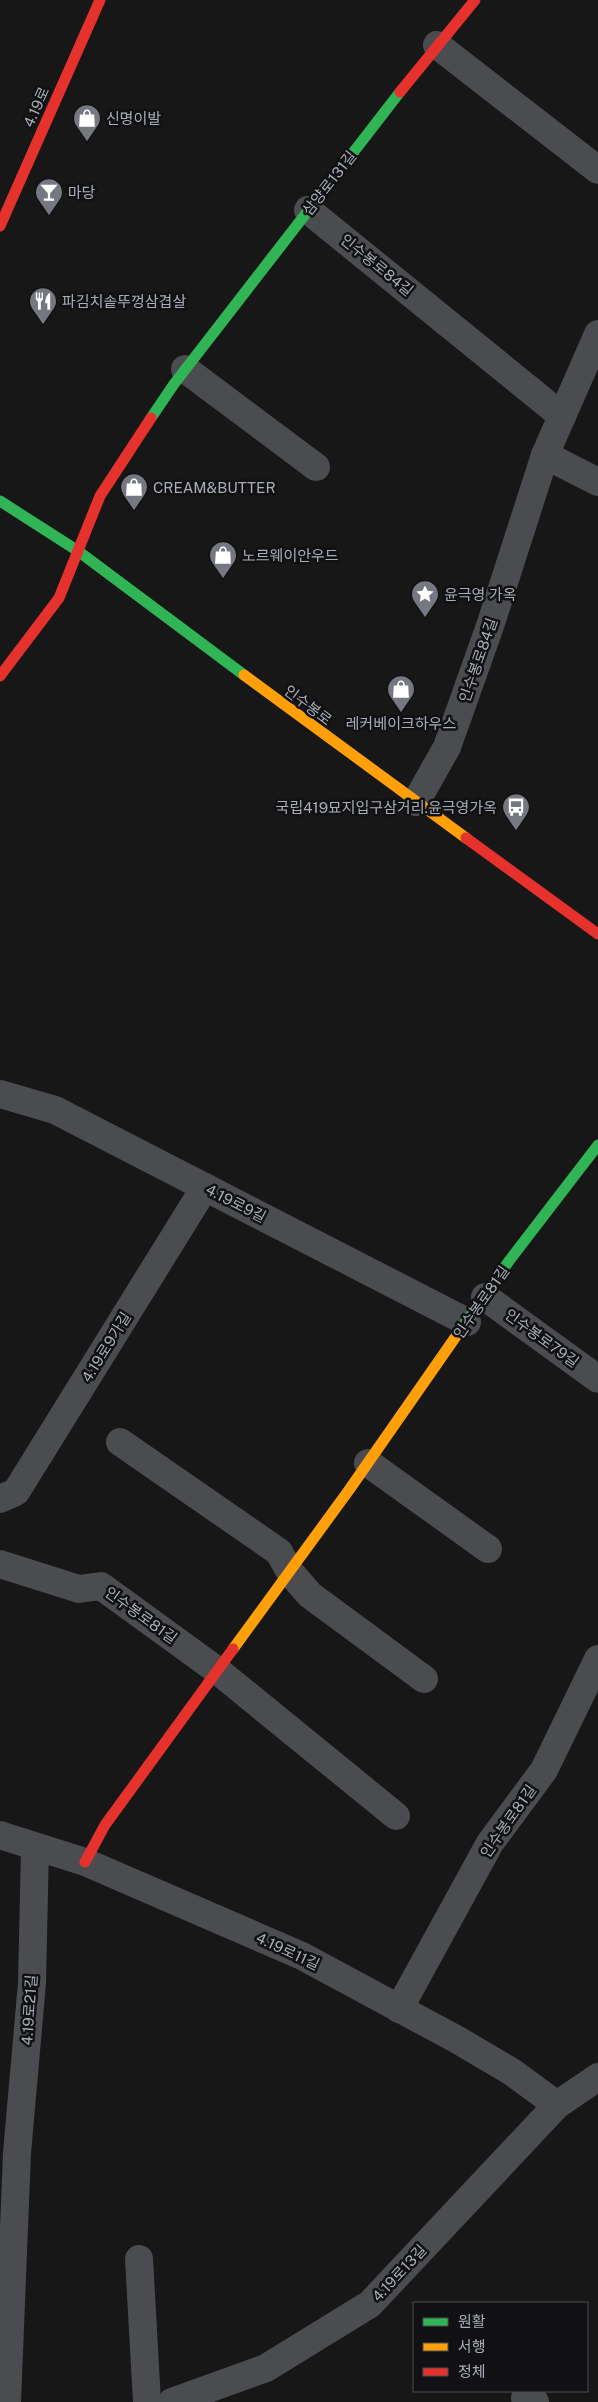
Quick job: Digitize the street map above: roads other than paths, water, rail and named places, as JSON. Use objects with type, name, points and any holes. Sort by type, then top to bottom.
[{"type":"street","name":"4.19로","points":[[0,226],[100,0]]},
{"type":"street","name":"삼양로131길","points":[[0,676],[59,598],[100,496],[186,369],[437,45],[475,0]]},
{"type":"street","points":[[437,45],[598,170]]},
{"type":"street","name":"인수봉로84길","points":[[308,210],[562,416]]},
{"type":"street","name":"인수봉로84길","points":[[416,802],[448,747],[490,626],[545,455],[597,337]]},
{"type":"street","points":[[186,369],[316,467]]},
{"type":"street","points":[[545,455],[598,482]]},
{"type":"street","name":"인수봉로","points":[[0,500],[78,551],[416,802],[598,934]]},
{"type":"street","name":"4.19로9길","points":[[0,1094],[55,1110],[467,1322]]},
{"type":"street","name":"인수봉로81길","points":[[85,1862],[105,1825],[290,1572],[485,1297],[598,1145]]},
{"type":"street","name":"4.19로9가길","points":[[0,1499],[16,1492],[205,1187]]},
{"type":"street","name":"인수봉로79길","points":[[485,1297],[598,1379]]},
{"type":"street","points":[[120,1442],[279,1552],[290,1572],[310,1595],[424,1679]]},
{"type":"street","points":[[368,1463],[488,1549]]},
{"type":"street","name":"인수봉로81길","points":[[0,1564],[79,1589],[101,1586],[218,1672],[396,1816]]},
{"type":"street","name":"인수봉로81길","points":[[399,2009],[490,1843],[544,1770],[598,1659]]},
{"type":"street","name":"4.19로11길","points":[[0,1835],[85,1862],[302,1956],[512,2072],[557,2105]]},
{"type":"street","name":"4.19로21길","points":[[7,2402],[8,2172],[32,1984],[35,1847]]},
{"type":"street","name":"4.19로13길","points":[[172,2402],[209,2396],[266,2368],[370,2304],[557,2105],[598,2077]]},
{"type":"street","points":[[139,2259],[147,2402]]},
{"type":"place","name":"신명이발","points":[[87,142]]},
{"type":"place","name":"마당","points":[[49,216]]},
{"type":"place","name":"파김치솥뚜껑삼겹살","points":[[43,325]]},
{"type":"place","name":"CREAM&BUTTER","points":[[134,511]]},
{"type":"place","name":"노르웨이안우드","points":[[223,579]]},
{"type":"place","name":"윤극영 가옥","points":[[425,618]]},
{"type":"place","name":"레커베이크하우스","points":[[401,713]]},
{"type":"place","name":"국립419묘지입구삼거리.윤극영가옥","points":[[516,831]]}]
